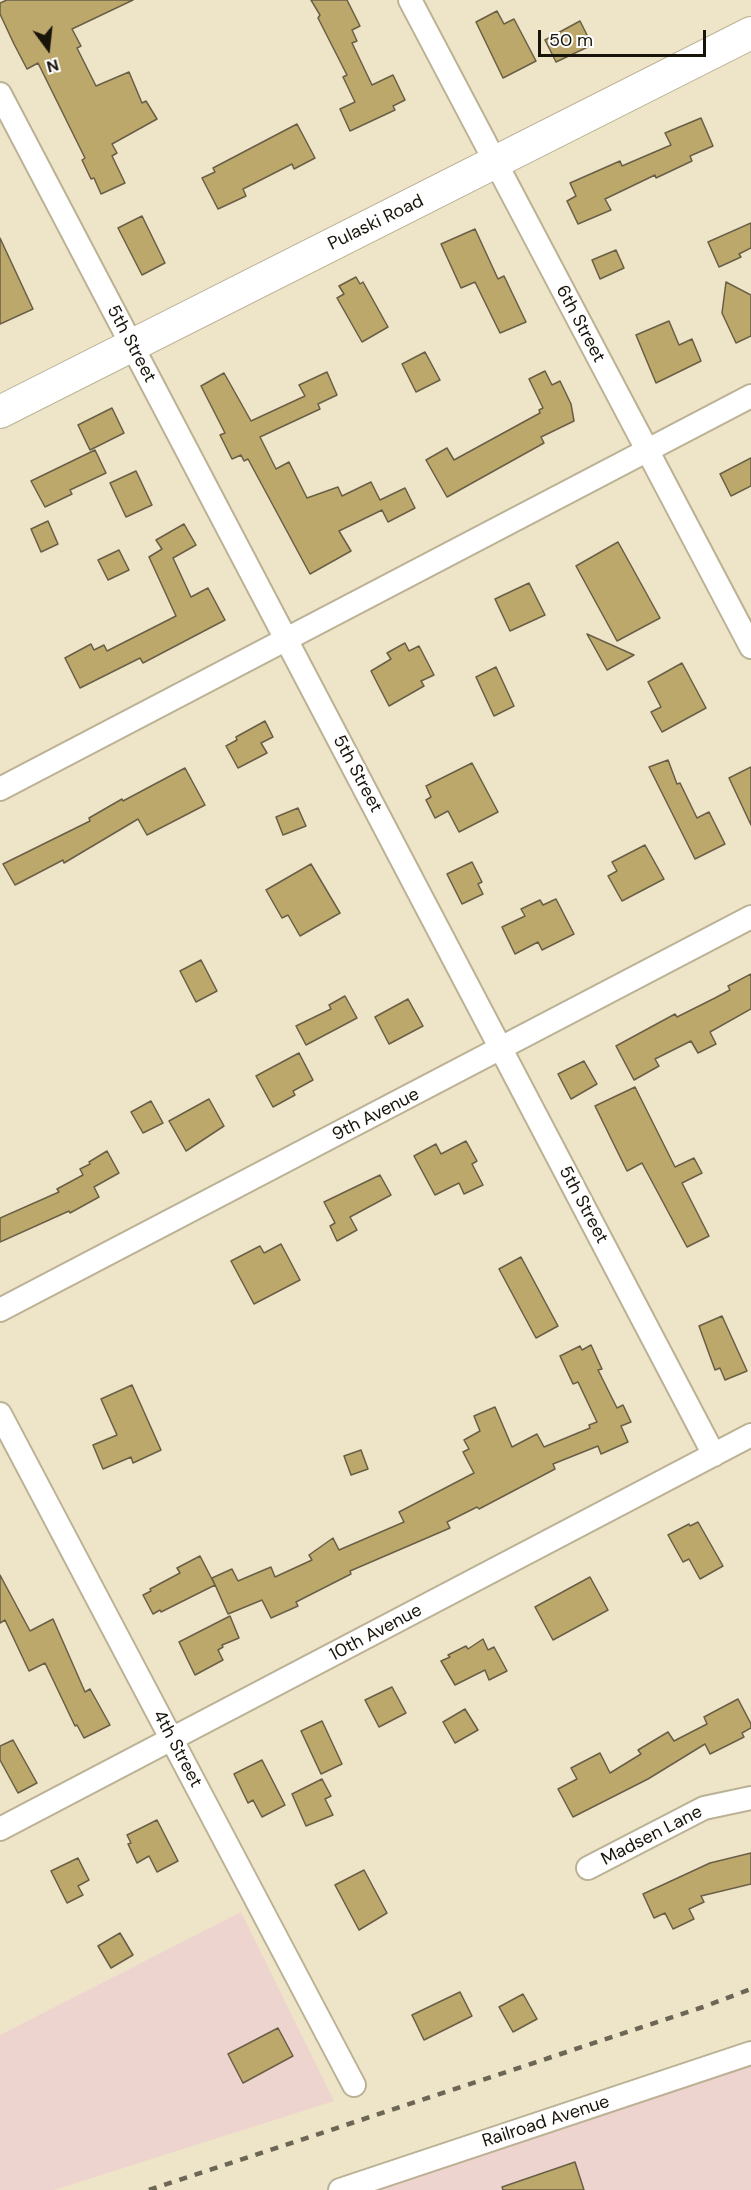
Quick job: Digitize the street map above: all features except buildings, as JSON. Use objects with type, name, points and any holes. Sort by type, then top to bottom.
[{"type":"main road","name":"Pulaski Road","points":[[0,412],[751,33]]},
{"type":"street","name":"6th Street","points":[[410,0],[751,647]]},
{"type":"street","name":"5th Street","points":[[0,94],[714,1455]]},
{"type":"street","points":[[0,789],[751,396]]},
{"type":"street","name":"9th Avenue","points":[[0,1310],[501,1050],[751,917]]},
{"type":"street","name":"4th Street","points":[[0,1414],[57,1526],[173,1739],[354,2085]]},
{"type":"street","name":"10th Avenue","points":[[0,1829],[751,1435]]},
{"type":"street","name":"Madsen Lane","points":[[588,1868],[704,1809],[751,1798]]},
{"type":"street","name":"Railroad Avenue","points":[[340,2190],[751,2053]]},
{"type":"shaded area","points":[[241,1912],[334,2101],[54,2190],[0,2190],[0,2035]]},
{"type":"shaded area","points":[[751,2065],[751,2190],[366,2190]]},
{"type":"railway","points":[[149,2190],[703,2007],[751,1989]]}]
